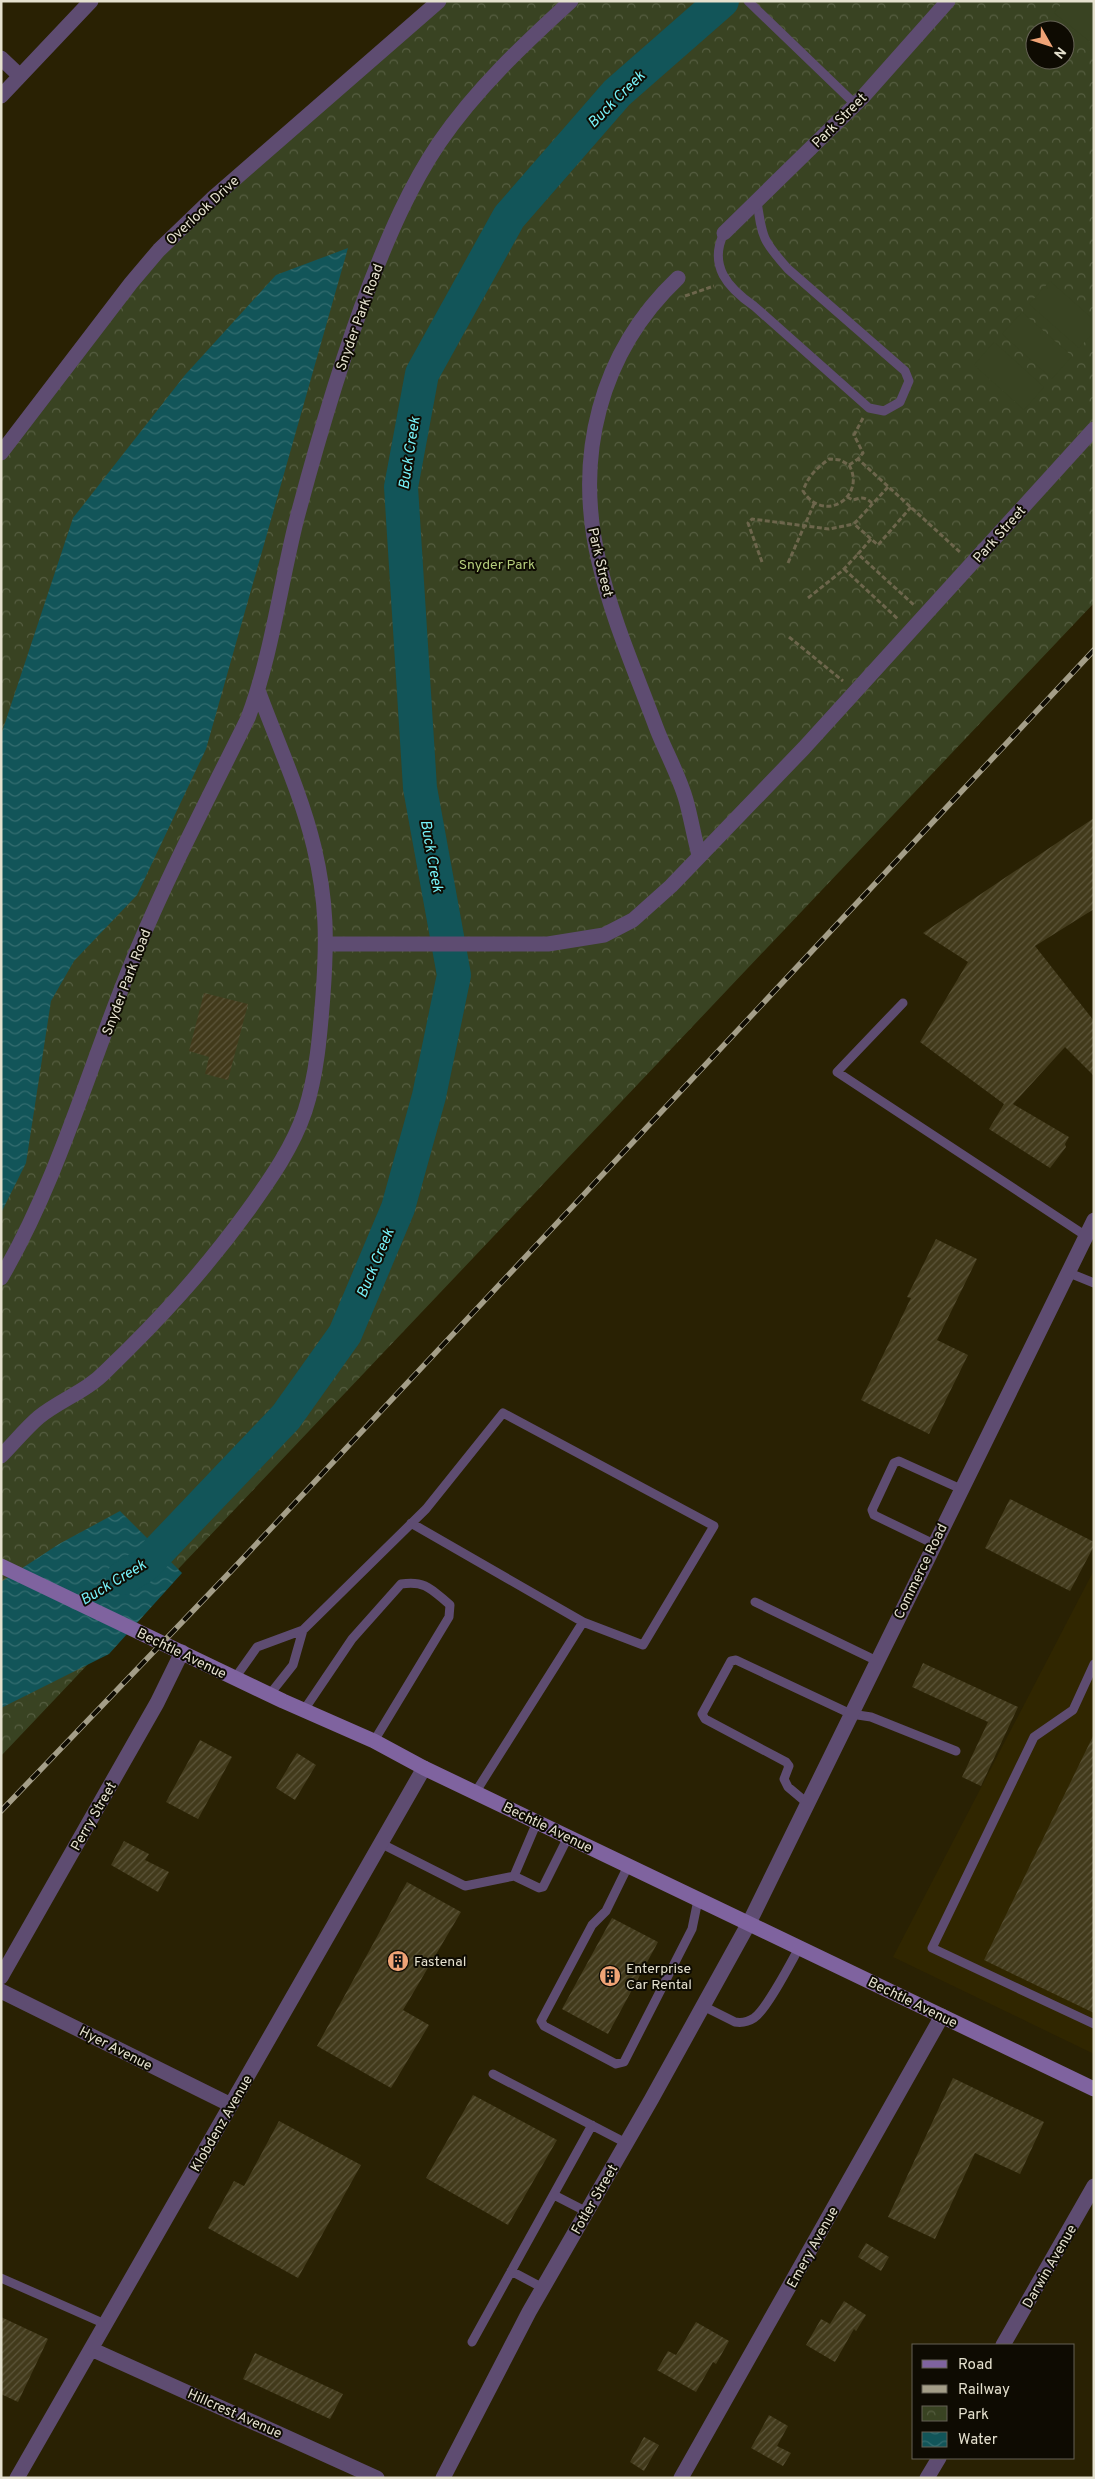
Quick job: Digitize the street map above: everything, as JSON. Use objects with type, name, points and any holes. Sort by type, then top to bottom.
[{"type":"main road","name":"Bechtle Avenue","points":[[1,1566],[235,1678],[374,1741],[475,1793],[1094,2089]]},
{"type":"street","points":[[1,96],[91,1]]},
{"type":"street","name":"Overlook Drive","points":[[1,453],[131,283],[159,250],[213,198],[438,1]]},
{"type":"street","name":"Snyder Park Road","points":[[1,1278],[36,1208],[70,1128],[140,942],[167,882],[248,718],[258,690],[297,520],[331,395],[353,328],[382,252],[410,192],[438,143],[465,108],[505,62],[571,1]]},
{"type":"street","name":"Park Street","points":[[724,233],[855,104],[948,1]]},
{"type":"street","points":[[1,58],[20,76]]},
{"type":"street","name":"Park Street","points":[[673,283],[645,314],[625,343],[610,373],[591,446],[589,480],[592,521],[599,562],[615,616],[686,799],[699,856]]},
{"type":"street","name":"Park Street","points":[[699,856],[804,748],[1094,429]]},
{"type":"street","points":[[1,1456],[40,1416],[82,1391],[104,1374],[182,1295],[222,1246],[271,1179],[292,1143],[305,1111],[314,1075],[321,1026],[327,944],[324,896],[314,846],[300,800],[258,690]]},
{"type":"street","points":[[327,944],[548,944],[604,936],[633,920],[671,886],[699,856]]},
{"type":"street","name":"Commerce Road","points":[[748,1923],[1094,1220]]},
{"type":"street","name":"Perry Street","points":[[1,1978],[157,1703],[182,1652]]},
{"type":"street","name":"Klobdenz Avenue","points":[[17,2478],[424,1768]]},
{"type":"street","name":"Fotler Street","points":[[443,2478],[543,2288],[748,1923]]},
{"type":"street","name":"Hyer Avenue","points":[[1,1991],[231,2105]]},
{"type":"street","name":"Emery Avenue","points":[[681,2478],[942,2016]]},
{"type":"street","name":"Darwin Avenue","points":[[1004,2344],[1094,2186]]},
{"type":"street","name":"Hillcrest Avenue","points":[[91,2348],[377,2478]]},
{"type":"street","points":[[927,2478],[938,2459]]},
{"type":"lane","points":[[748,1],[855,104]]},
{"type":"lane","points":[[724,233],[718,244],[718,259],[726,282],[737,294],[754,306],[869,408],[884,411],[900,402],[909,380],[905,370],[788,269],[765,243],[760,227],[757,201]]},
{"type":"lane","points":[[903,1003],[836,1072],[1086,1236]]},
{"type":"lane","points":[[1067,1272],[1094,1283]]},
{"type":"lane","points":[[235,1678],[257,1647],[303,1630],[412,1522],[426,1509],[503,1413],[714,1526],[643,1646],[583,1622],[412,1522]]},
{"type":"lane","points":[[934,1544],[874,1515],[872,1510],[894,1463],[899,1461],[961,1489]]},
{"type":"lane","points":[[304,1710],[352,1639],[401,1584],[414,1582],[425,1584],[450,1605],[448,1616],[374,1741]]},
{"type":"lane","points":[[755,1602],[876,1661]]},
{"type":"lane","points":[[475,1793],[566,1652],[583,1622]]},
{"type":"lane","points":[[270,1694],[293,1665],[303,1630]]},
{"type":"lane","points":[[808,1803],[788,1787],[784,1780],[789,1766],[786,1762],[705,1720],[702,1714],[731,1661],[736,1660],[851,1714],[871,1716],[956,1751]]},
{"type":"lane","points":[[1094,1664],[1073,1710],[1034,1738],[932,1948],[1094,2024]]},
{"type":"lane","points":[[514,1876],[538,1822]]},
{"type":"lane","points":[[382,1844],[465,1886],[514,1876],[539,1888],[543,1887],[568,1837]]},
{"type":"lane","points":[[628,1866],[606,1911],[592,1924],[541,2021],[544,2026],[616,2064],[624,2062],[692,1929],[698,1900]]},
{"type":"lane","points":[[703,2006],[734,2022],[740,2023],[753,2019],[761,2010],[799,1948]]},
{"type":"lane","points":[[493,2074],[626,2143]]},
{"type":"lane","points":[[472,2342],[592,2125]]},
{"type":"lane","points":[[554,2194],[587,2212]]},
{"type":"lane","points":[[511,2271],[543,2288]]},
{"type":"lane","points":[[1,2278],[105,2324]]},
{"type":"path","points":[[673,283],[685,296],[726,282]]},
{"type":"path","points":[[849,465],[863,453],[854,435],[869,408]]},
{"type":"path","points":[[829,459],[840,460],[849,465],[854,474],[853,487],[847,497],[839,503],[826,508],[814,504],[803,491],[806,480],[829,459]]},
{"type":"path","points":[[858,459],[973,563]]},
{"type":"path","points":[[762,562],[748,524],[752,519],[829,529],[854,524],[888,487]]},
{"type":"path","points":[[847,497],[853,500],[861,497],[868,499],[873,504]]},
{"type":"path","points":[[788,563],[814,504]]},
{"type":"path","points":[[854,524],[878,546],[911,507]]},
{"type":"path","points":[[808,598],[844,569],[871,539]]},
{"type":"path","points":[[858,554],[926,615]]},
{"type":"path","points":[[844,569],[911,631]]},
{"type":"path","points":[[789,637],[856,691]]},
{"type":"shaded area","points":[[1094,1570],[1094,2054],[893,1957]]},
{"type":"green space","name":"Snyder Park","points":[[441,1],[1094,1],[1094,603],[1,1756],[1,455],[159,250]]},
{"type":"green space","points":[[1064,1],[1094,1],[1094,45],[1075,30],[1075,20],[1063,20],[1054,13]]},
{"type":"green space","points":[[1050,281],[1094,320],[1094,332],[1079,348],[1029,304]]},
{"type":"green space","points":[[1022,312],[1072,356],[1052,379],[1002,334]]},
{"type":"green space","points":[[994,342],[1044,387],[1024,410],[974,365]]},
{"type":"water","points":[[348,248],[206,749],[137,895],[74,961],[51,1001],[26,1163],[1,1213],[1,735],[73,518],[185,375],[276,275]]},
{"type":"water","points":[[120,1511],[182,1573],[109,1654],[1,1708],[1,1582],[59,1544]]},
{"type":"building","points":[[1094,818],[1094,909],[1035,946],[1094,1021],[1094,1076],[1065,1047],[1013,1104],[1069,1137],[1065,1144],[1066,1147],[1050,1168],[989,1129],[1004,1104],[920,1042],[968,962],[923,933]]},
{"type":"building","points":[[204,993],[248,1004],[228,1080],[205,1074],[209,1057],[189,1051]]},
{"type":"building","points":[[936,1239],[977,1259],[937,1340],[968,1355],[929,1434],[861,1400],[911,1298],[907,1297]]},
{"type":"building","points":[[1010,1499],[1094,1542],[1094,1546],[1070,1591],[985,1548]]},
{"type":"building","points":[[923,1663],[1018,1707],[981,1786],[962,1777],[988,1722],[912,1687]]},
{"type":"building","points":[[1094,1734],[1094,2013],[984,1960]]},
{"type":"building","points":[[200,1740],[232,1757],[198,1819],[166,1802]]},
{"type":"building","points":[[297,1753],[316,1765],[295,1800],[276,1788]]},
{"type":"building","points":[[124,1841],[149,1854],[145,1860],[169,1872],[158,1892],[111,1865]]},
{"type":"building","name":"Fastenal","points":[[407,1882],[461,1912],[403,2010],[429,2025],[391,2088],[317,2046]]},
{"type":"building","name":"Enterprise Car Rental","points":[[612,1918],[658,1942],[608,2034],[562,2009]]},
{"type":"building","points":[[953,2078],[1044,2122],[1020,2174],[975,2153],[935,2239],[888,2217]]},
{"type":"building","points":[[473,2095],[557,2140],[508,2225],[426,2178]]},
{"type":"building","points":[[279,2121],[361,2165],[298,2278],[208,2228],[234,2181],[244,2186]]},
{"type":"building","points":[[866,2243],[889,2257],[881,2271],[858,2257]]},
{"type":"building","points":[[844,2301],[866,2315],[856,2331],[854,2329],[835,2362],[806,2345],[821,2319],[830,2324]]},
{"type":"building","points":[[1,2317],[48,2339],[18,2402],[1,2394]]},
{"type":"building","points":[[696,2322],[729,2341],[716,2364],[713,2362],[696,2392],[657,2370],[668,2351],[676,2355]]},
{"type":"building","points":[[255,2353],[343,2394],[330,2419],[243,2379]]},
{"type":"building","points":[[769,2415],[788,2426],[777,2446],[791,2453],[783,2466],[751,2448]]},
{"type":"building","points":[[644,2437],[659,2445],[644,2471],[630,2462]]},
{"type":"waterway","name":"Buck Creek","points":[[123,1578],[145,1565],[286,1417],[345,1334],[398,1208],[429,1096],[454,975],[420,788],[401,487],[422,374],[509,217],[617,93],[722,1]]},
{"type":"railway","points":[[1,1811],[233,1569],[1094,650]]},
{"type":"place","name":"Fastenal","points":[[398,1961]]},
{"type":"place","name":"Enterprise Car Rental","points":[[610,1976]]}]
